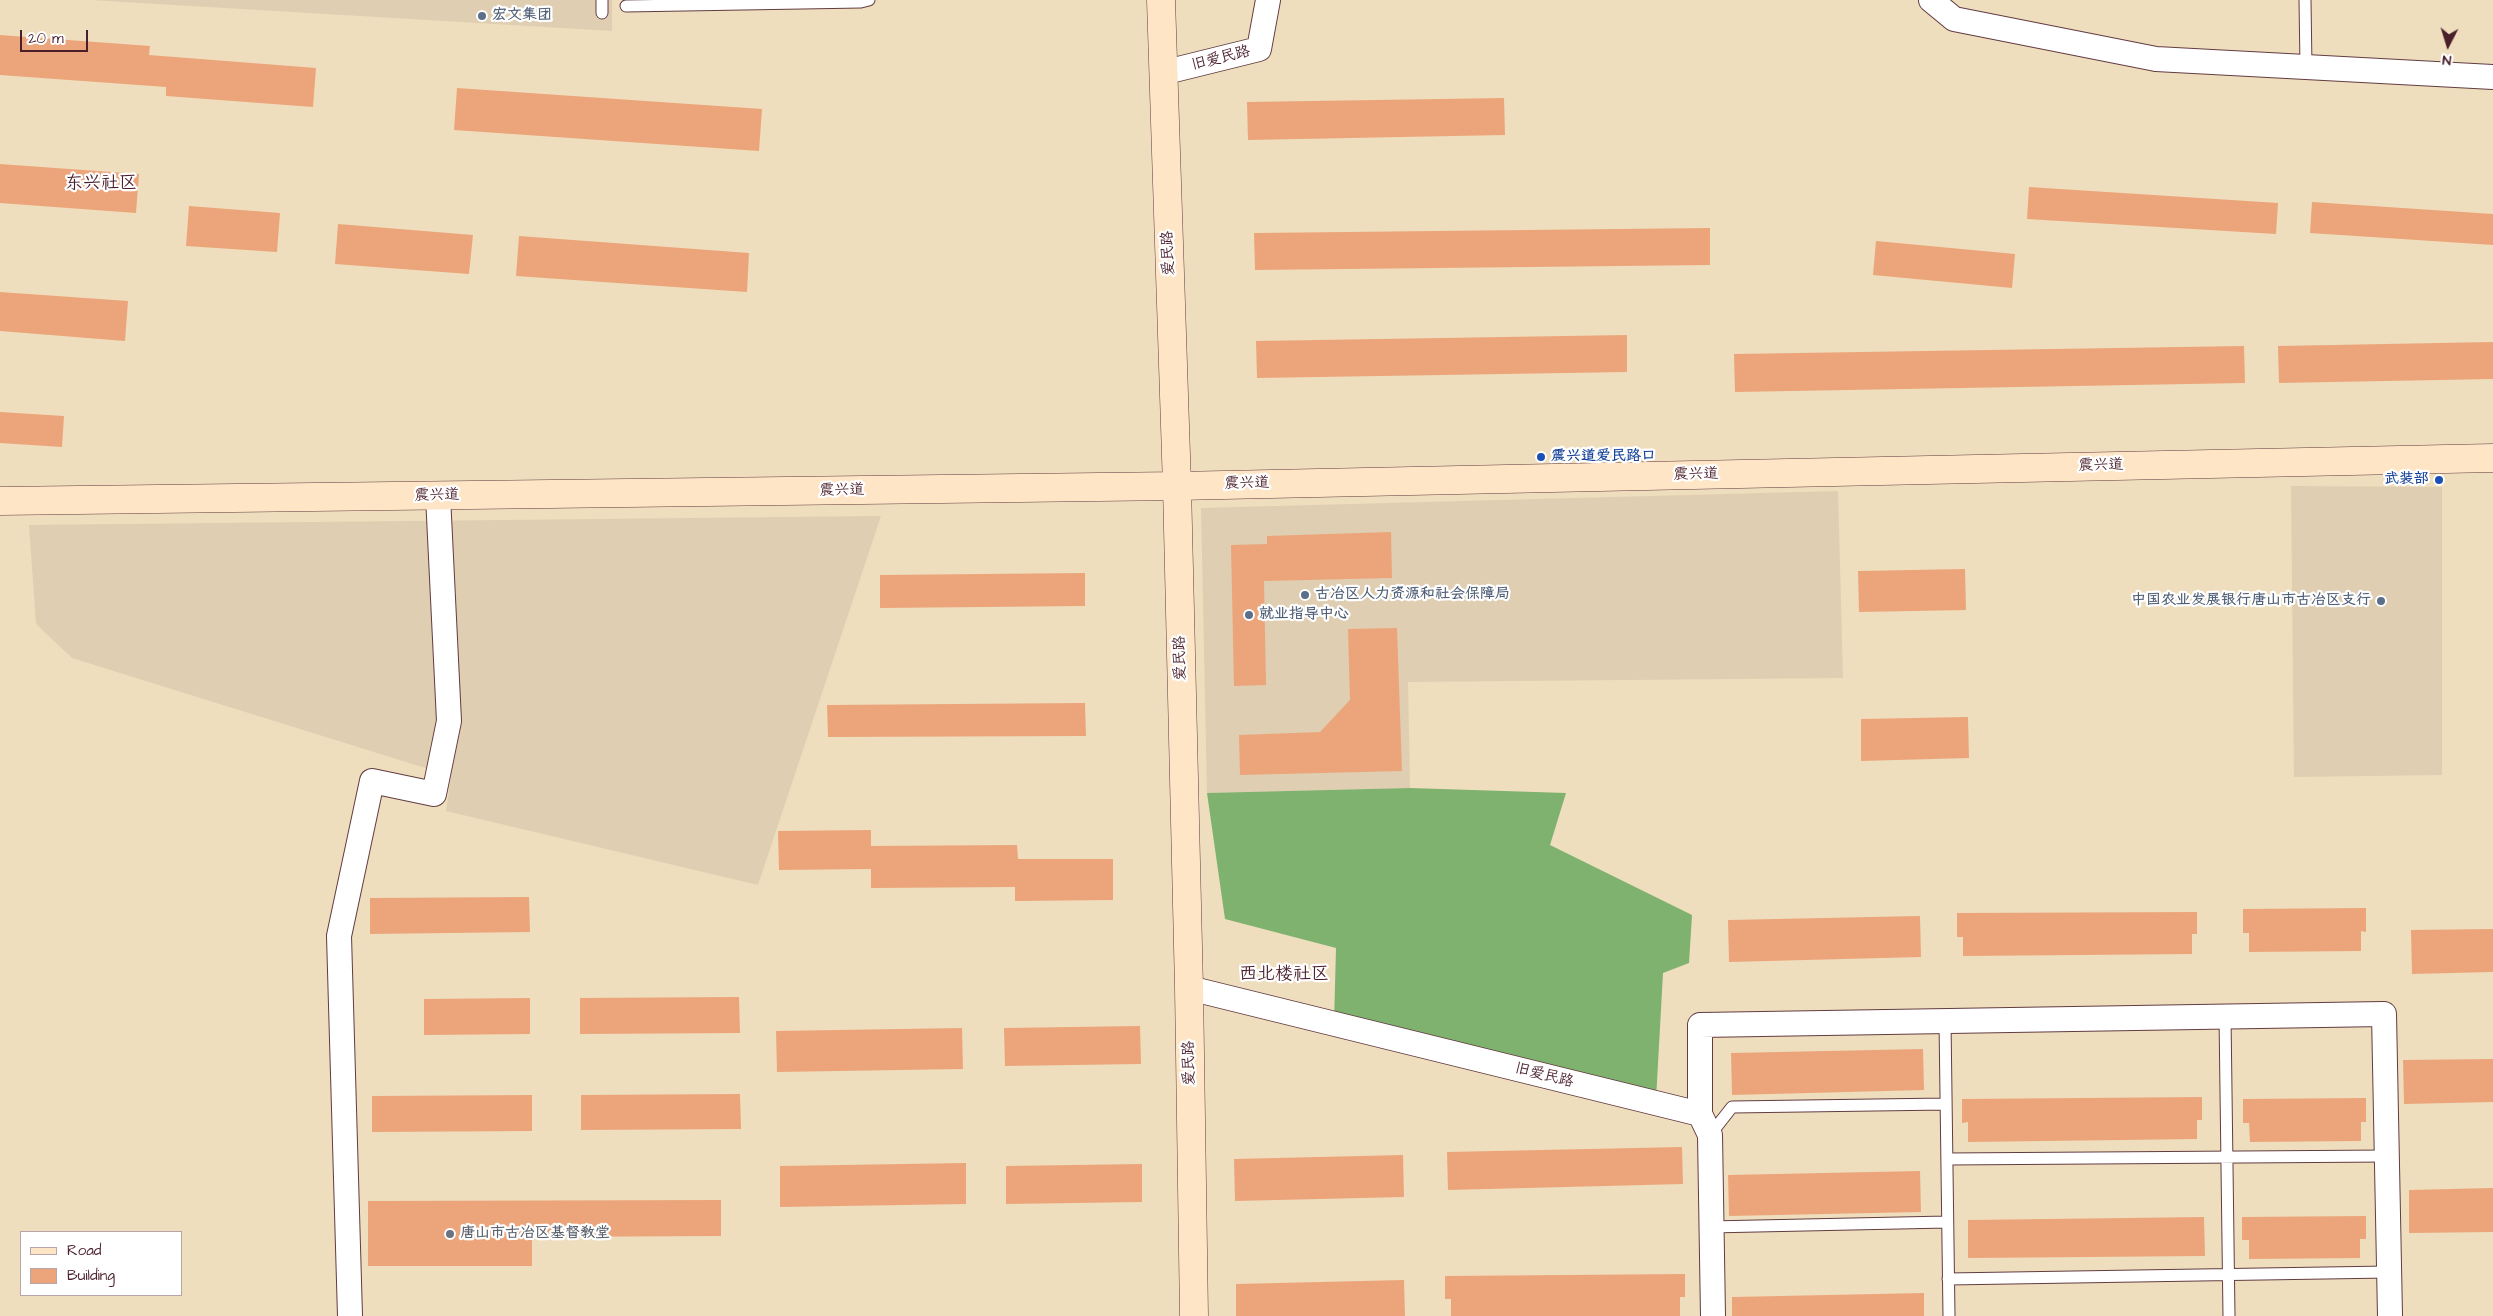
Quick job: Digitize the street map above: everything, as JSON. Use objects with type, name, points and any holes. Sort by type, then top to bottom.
[{"type":"street","name":"爱民路","points":[[1162,0],[1162,73],[1177,486],[1189,988],[1194,1316]]},
{"type":"street","name":"旧爱民路","points":[[1162,73],[1259,49],[1268,0]]},
{"type":"street","points":[[1931,0],[1954,20],[2156,59],[2493,77]]},
{"type":"street","name":"震兴道","points":[[0,501],[1177,486],[2493,458]]},
{"type":"street","points":[[350,1316],[339,936],[372,782],[434,794],[449,722],[438,496]]},
{"type":"street","name":"旧爱民路","points":[[1189,988],[1700,1114]]},
{"type":"street","points":[[1713,1316],[1710,1136],[1700,1114],[1700,1025],[2384,1014],[2390,1316]]},
{"type":"lane","points":[[602,0],[602,13]]},
{"type":"lane","points":[[626,6],[861,2],[869,0]]},
{"type":"lane","points":[[2305,0],[2306,67]]},
{"type":"lane","points":[[2225,1016],[2229,1316]]},
{"type":"lane","points":[[1945,1021],[1949,1316]]},
{"type":"lane","points":[[1710,1136],[1732,1107],[1946,1104]]},
{"type":"lane","points":[[1946,1159],[2388,1156]]},
{"type":"lane","points":[[1710,1226],[1947,1222]]},
{"type":"lane","points":[[1948,1279],[2388,1272]]},
{"type":"shaded area","name":"宏文集团","points":[[91,0],[612,0],[612,31]]},
{"type":"shaded area","points":[[2291,486],[2442,487],[2442,775],[2294,777]]},
{"type":"shaded area","points":[[1838,491],[1843,678],[1408,682],[1410,788],[1207,793],[1201,508]]},
{"type":"shaded area","points":[[881,516],[758,885],[446,811],[451,776],[72,658],[36,624],[29,525]]},
{"type":"green space","points":[[1410,788],[1566,793],[1550,845],[1692,915],[1689,963],[1663,973],[1656,1100],[1334,1024],[1336,948],[1225,919],[1207,793]]},
{"type":"building","points":[[0,35],[150,46],[149,55],[316,68],[313,107],[166,96],[166,87],[0,75]]},
{"type":"building","points":[[457,88],[762,109],[759,151],[454,130]]},
{"type":"building","points":[[1504,98],[1505,135],[1248,140],[1247,102]]},
{"type":"building","points":[[0,164],[139,174],[136,213],[0,203]]},
{"type":"building","points":[[2029,187],[2278,203],[2276,234],[2027,219]]},
{"type":"building","points":[[2312,202],[2493,214],[2493,245],[2310,233]]},
{"type":"building","points":[[189,206],[280,213],[277,252],[186,246]]},
{"type":"building","points":[[338,224],[473,235],[469,274],[335,264]]},
{"type":"building","points":[[1710,228],[1710,265],[1255,270],[1254,233]]},
{"type":"building","points":[[519,236],[749,253],[747,292],[516,276]]},
{"type":"building","points":[[1876,241],[2015,254],[2012,288],[1873,275]]},
{"type":"building","points":[[0,292],[128,301],[125,341],[0,331]]},
{"type":"building","points":[[1627,335],[1627,372],[1257,378],[1256,341]]},
{"type":"building","points":[[2493,342],[2493,379],[2279,383],[2278,346]]},
{"type":"building","points":[[2244,346],[2245,383],[1735,392],[1734,354]]},
{"type":"building","points":[[0,412],[64,416],[62,447],[0,443]]},
{"type":"building","points":[[1391,532],[1392,578],[1264,581],[1266,685],[1234,686],[1231,545],[1267,544],[1267,536]]},
{"type":"building","points":[[1965,569],[1966,610],[1859,612],[1858,571]]},
{"type":"building","points":[[1085,573],[1085,606],[880,608],[880,575]]},
{"type":"building","name":"古冶区人力资源和社会保障局","points":[[1397,628],[1402,771],[1240,775],[1239,735],[1320,732],[1350,700],[1348,629]]},
{"type":"building","points":[[1085,703],[1086,736],[828,737],[827,705]]},
{"type":"building","points":[[1968,717],[1969,758],[1861,761],[1861,719]]},
{"type":"building","points":[[871,830],[871,846],[1017,845],[1018,859],[1113,859],[1113,900],[1015,901],[1015,887],[871,888],[871,869],[779,870],[778,831]]},
{"type":"building","points":[[529,897],[530,932],[370,934],[370,898]]},
{"type":"building","points":[[2366,908],[2366,932],[2361,931],[2361,951],[2249,952],[2249,933],[2243,933],[2243,909]]},
{"type":"building","points":[[2197,912],[2197,934],[2192,934],[2192,954],[1963,956],[1963,937],[1957,937],[1957,913]]},
{"type":"building","points":[[1920,916],[1921,957],[1729,962],[1728,920]]},
{"type":"building","points":[[2493,929],[2493,972],[2412,974],[2411,930]]},
{"type":"building","points":[[739,997],[740,1033],[580,1034],[580,998]]},
{"type":"building","points":[[530,998],[530,1034],[424,1035],[424,999]]},
{"type":"building","points":[[1140,1026],[1141,1064],[1005,1066],[1004,1028]]},
{"type":"building","points":[[962,1028],[963,1069],[777,1072],[776,1031]]},
{"type":"building","points":[[1923,1049],[1924,1090],[1732,1095],[1731,1053]]},
{"type":"building","points":[[2493,1059],[2493,1102],[2404,1104],[2403,1060]]},
{"type":"building","points":[[740,1094],[741,1129],[581,1130],[581,1095]]},
{"type":"building","points":[[532,1095],[532,1131],[372,1132],[372,1096]]},
{"type":"building","points":[[2202,1097],[2202,1120],[2197,1120],[2197,1139],[1968,1142],[1968,1122],[1962,1123],[1962,1099]]},
{"type":"building","points":[[2366,1098],[2366,1122],[2361,1122],[2361,1141],[2250,1142],[2249,1123],[2243,1123],[2243,1099]]},
{"type":"building","points":[[1682,1147],[1683,1184],[1448,1190],[1447,1152]]},
{"type":"building","points":[[1403,1155],[1404,1197],[1235,1201],[1234,1159]]},
{"type":"building","points":[[966,1163],[966,1204],[780,1207],[780,1166]]},
{"type":"building","points":[[1142,1164],[1142,1202],[1006,1204],[1006,1166]]},
{"type":"building","points":[[1920,1171],[1921,1212],[1729,1216],[1728,1175]]},
{"type":"building","points":[[2493,1188],[2493,1232],[2409,1233],[2409,1190]]},
{"type":"building","name":"唐山市古冶区基督教堂","points":[[721,1200],[721,1236],[532,1237],[532,1266],[368,1266],[368,1201]]},
{"type":"building","points":[[2366,1216],[2366,1239],[2360,1239],[2360,1258],[2249,1259],[2249,1240],[2242,1240],[2242,1217]]},
{"type":"building","points":[[2204,1217],[2205,1256],[1968,1258],[1968,1220]]},
{"type":"building","points":[[1685,1274],[1685,1297],[1680,1297],[1680,1316],[1451,1316],[1451,1299],[1445,1299],[1445,1276]]},
{"type":"building","points":[[1404,1280],[1405,1316],[1236,1316],[1236,1284]]},
{"type":"building","points":[[1924,1293],[1924,1316],[1732,1316],[1732,1297]]},
{"type":"place","name":"宏文集团","points":[[482,16]]},
{"type":"place","name":"震兴道爱民路口","points":[[1541,457]]},
{"type":"place","name":"武装部","points":[[2439,480]]},
{"type":"place","name":"古冶区人力资源和社会保障局","points":[[1305,595]]},
{"type":"place","name":"中国农业发展银行唐山市古冶区支行","points":[[2381,601]]},
{"type":"place","name":"就业指导中心","points":[[1249,615]]},
{"type":"place","name":"唐山市古冶区基督教堂","points":[[450,1234]]},
{"type":"district","name":"东兴社区","points":[[101,184]]},
{"type":"district","name":"西北楼社区","points":[[1284,975]]}]
